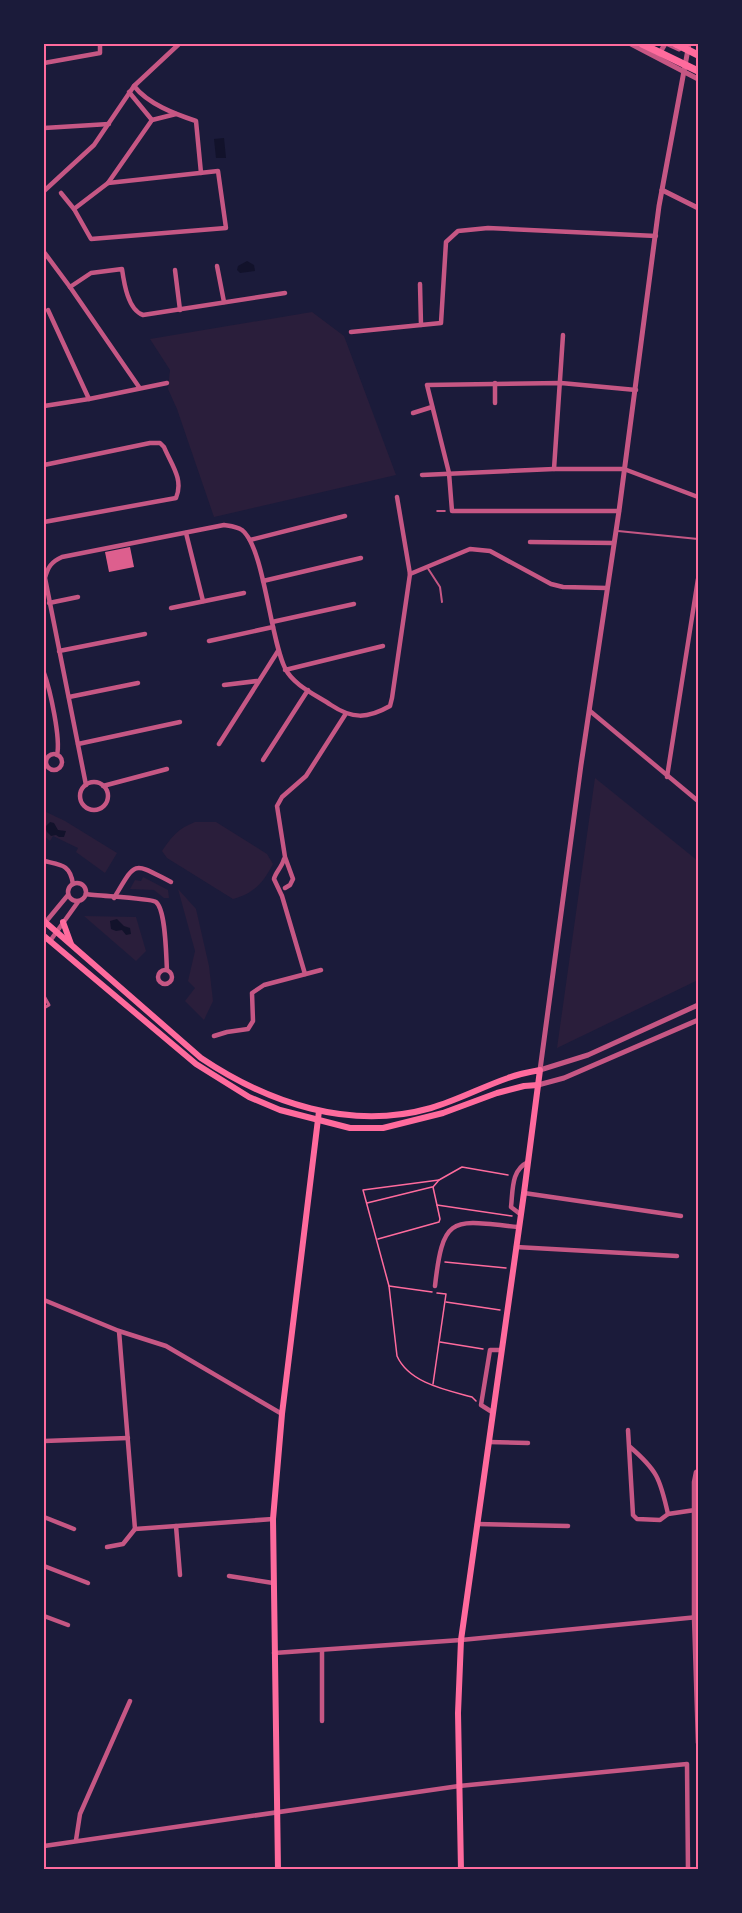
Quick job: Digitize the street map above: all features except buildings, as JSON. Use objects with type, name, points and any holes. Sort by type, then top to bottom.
[{"type":"main road","points":[[642,44],[699,71]]},
{"type":"main road","points":[[676,44],[699,55]]},
{"type":"main road","points":[[44,922],[201,1058],[227,1075],[282,1101],[342,1116],[380,1117],[429,1109],[510,1077],[540,1070],[461,1640],[458,1713],[461,1869]]},
{"type":"main road","points":[[63,922],[71,944]]},
{"type":"main road","points":[[44,936],[196,1064],[249,1097],[280,1110],[350,1128],[383,1128],[443,1113],[497,1093],[538,1085]]},
{"type":"main road","points":[[280,1110],[282,1101]]},
{"type":"main road","points":[[278,1869],[273,1519],[282,1414],[319,1111]]},
{"type":"street","points":[[44,63],[100,53],[100,44]]},
{"type":"street","points":[[45,189],[94,145],[134,86],[179,44]]},
{"type":"street","points":[[631,44],[699,80]]},
{"type":"street","points":[[657,57],[667,44],[679,49],[687,44]]},
{"type":"street","points":[[687,44],[662,190],[540,1070],[588,1055],[699,1005]]},
{"type":"street","points":[[134,86],[141,94],[176,114],[196,121],[201,173]]},
{"type":"street","points":[[129,92],[152,120]]},
{"type":"street","points":[[74,209],[108,183],[152,120],[176,114]]},
{"type":"street","points":[[44,128],[109,124]]},
{"type":"street","points":[[61,193],[74,209],[90,239],[226,228],[218,171],[108,183]]},
{"type":"street","points":[[662,190],[699,208]]},
{"type":"street","points":[[351,332],[441,323],[446,242],[458,231],[488,228],[656,236]]},
{"type":"street","points":[[44,252],[139,387]]},
{"type":"street","points":[[217,266],[224,302]]},
{"type":"street","points":[[70,287],[91,273],[122,269],[136,312],[146,315],[285,293]]},
{"type":"street","points":[[176,270],[180,310]]},
{"type":"street","points":[[420,284],[421,325]]},
{"type":"street","points":[[48,310],[89,399]]},
{"type":"street","points":[[554,469],[563,335]]},
{"type":"street","points":[[619,511],[452,511],[449,473],[427,385],[495,382],[561,383],[636,390]]},
{"type":"street","points":[[495,382],[495,403]]},
{"type":"street","points":[[44,406],[167,383]]},
{"type":"street","points":[[413,413],[432,406]]},
{"type":"street","points":[[44,465],[150,443],[160,443],[180,481],[180,488],[176,498],[44,522]]},
{"type":"street","points":[[422,475],[554,469],[624,469],[699,497]]},
{"type":"street","points":[[86,785],[45,578],[48,567],[54,561],[62,557],[224,525],[242,530],[250,540],[263,581],[278,651],[285,670],[293,680],[345,715],[369,715],[390,706],[410,574],[398,497]]},
{"type":"street","points":[[250,540],[345,516]]},
{"type":"street","points":[[186,534],[204,601]]},
{"type":"street","points":[[530,542],[614,543]]},
{"type":"street","points":[[410,574],[470,549],[479,549],[490,551],[551,584],[563,587],[607,588]]},
{"type":"street","points":[[263,581],[362,558]]},
{"type":"street","points":[[667,777],[699,579]]},
{"type":"street","points":[[171,608],[244,592]]},
{"type":"street","points":[[49,603],[78,597]]},
{"type":"street","points":[[209,641],[354,604]]},
{"type":"street","points":[[59,651],[145,634]]},
{"type":"street","points":[[285,670],[384,646]]},
{"type":"street","points":[[219,744],[278,651]]},
{"type":"street","points":[[44,673],[48,683],[59,744],[57,754]]},
{"type":"street","points":[[224,685],[257,681]]},
{"type":"street","points":[[69,697],[138,683]]},
{"type":"street","points":[[263,760],[308,690]]},
{"type":"street","points":[[590,711],[667,777],[699,801]]},
{"type":"street","points":[[282,896],[285,888],[292,882],[292,876],[285,857],[277,806],[282,797],[306,776],[345,715]]},
{"type":"street","points":[[78,744],[180,722]]},
{"type":"street","points":[[57,754],[62,763],[58,769],[50,768],[45,762],[50,755],[57,754]]},
{"type":"street","points":[[103,786],[107,793],[107,802],[101,808],[92,810],[84,806],[80,798],[82,788],[86,785],[94,783],[103,786],[167,769]]},
{"type":"street","points":[[285,857],[281,870],[275,876],[305,974]]},
{"type":"street","points":[[44,861],[64,866],[71,873],[73,884],[68,895],[44,922]]},
{"type":"street","points":[[114,898],[136,867],[142,867],[171,882]]},
{"type":"street","points":[[281,870],[289,872]]},
{"type":"street","points":[[50,941],[86,894],[86,888],[81,884],[73,884]]},
{"type":"street","points":[[277,885],[285,888]]},
{"type":"street","points":[[86,894],[114,898],[148,898],[157,902],[162,911],[167,970]]},
{"type":"street","points":[[68,895],[70,899],[78,902]]},
{"type":"street","points":[[214,1036],[248,1029],[252,1021],[252,993],[264,985],[321,970]]},
{"type":"street","points":[[44,996],[49,1005],[44,1008]]},
{"type":"street","points":[[538,1085],[564,1077],[699,1020]]},
{"type":"street","points":[[520,1216],[511,1207],[515,1176],[519,1166],[528,1162]]},
{"type":"street","points":[[524,1193],[681,1216]]},
{"type":"street","points":[[435,1286],[442,1242],[446,1234],[458,1224],[472,1222],[518,1227]]},
{"type":"street","points":[[516,1247],[677,1256]]},
{"type":"street","points":[[44,1300],[119,1331],[166,1346],[282,1414]]},
{"type":"street","points":[[107,1547],[123,1544],[135,1529],[119,1331]]},
{"type":"street","points":[[492,1412],[481,1405],[490,1350],[501,1350]]},
{"type":"street","points":[[627,1430],[633,1515],[637,1519],[660,1520],[668,1514],[694,1510]]},
{"type":"street","points":[[44,1441],[128,1438]]},
{"type":"street","points":[[489,1442],[528,1443]]},
{"type":"street","points":[[629,1446],[652,1467],[662,1483],[668,1514]]},
{"type":"street","points":[[630,1466],[642,1457]]},
{"type":"street","points":[[697,1472],[694,1482],[694,1510],[697,1542],[699,1743]]},
{"type":"street","points":[[44,1517],[74,1529]]},
{"type":"street","points":[[135,1529],[273,1519]]},
{"type":"street","points":[[477,1524],[568,1526]]},
{"type":"street","points":[[176,1526],[180,1575]]},
{"type":"street","points":[[44,1566],[88,1583]]},
{"type":"street","points":[[229,1575],[273,1583]]},
{"type":"street","points":[[44,1616],[68,1625]]},
{"type":"street","points":[[274,1653],[461,1640],[696,1618]]},
{"type":"street","points":[[322,1651],[322,1721]]},
{"type":"street","points":[[76,1840],[80,1814],[130,1701]]},
{"type":"street","points":[[44,1846],[459,1786],[687,1764],[688,1869]]},
{"type":"lane","points":[[616,531],[699,538]]},
{"type":"lane","points":[[427,567],[440,587],[442,602]]},
{"type":"path","points":[[437,511],[452,511]]},
{"type":"path","points":[[367,1203],[433,1187],[439,1180],[462,1167],[515,1176]]},
{"type":"path","points":[[439,1180],[363,1190],[389,1286],[397,1356],[405,1369],[433,1385],[472,1397],[481,1405]]},
{"type":"path","points":[[377,1239],[439,1222],[433,1187]]},
{"type":"path","points":[[436,1205],[520,1216]]},
{"type":"path","points":[[438,1262],[512,1269]]},
{"type":"path","points":[[389,1286],[446,1294],[433,1385]]},
{"type":"path","points":[[445,1301],[507,1311]]},
{"type":"path","points":[[439,1341],[490,1350]]},
{"type":"shaded area","points":[[224,138],[226,158],[216,158],[214,139]]},
{"type":"shaded area","points":[[247,261],[254,265],[255,271],[240,273],[237,270],[238,266]]},
{"type":"shaded area","points":[[312,312],[344,336],[396,475],[214,517],[168,389],[170,370],[150,339]]},
{"type":"shaded area","points":[[595,778],[698,861],[698,980],[557,1048]]},
{"type":"shaded area","points":[[44,811],[65,821],[117,853],[105,873],[76,852],[78,848],[53,836],[50,841],[44,836]]},
{"type":"shaded area","points":[[50,822],[54,823],[58,830],[66,831],[64,837],[51,836],[47,832],[45,827]]},
{"type":"shaded area","points":[[195,822],[216,822],[267,854],[273,864],[257,886],[247,894],[233,899],[167,858],[162,851],[169,841],[180,830]]},
{"type":"shaded area","points":[[143,877],[168,890],[169,898],[164,898],[154,890],[130,889],[135,880],[141,881]]},
{"type":"shaded area","points":[[178,889],[196,909],[209,966],[213,1001],[204,1020],[185,1001],[195,988],[188,981],[195,951]]},
{"type":"shaded area","points":[[84,916],[136,917],[146,951],[136,961]]},
{"type":"shaded area","points":[[117,919],[130,928],[131,934],[126,935],[122,930],[111,929],[110,921]]}]
